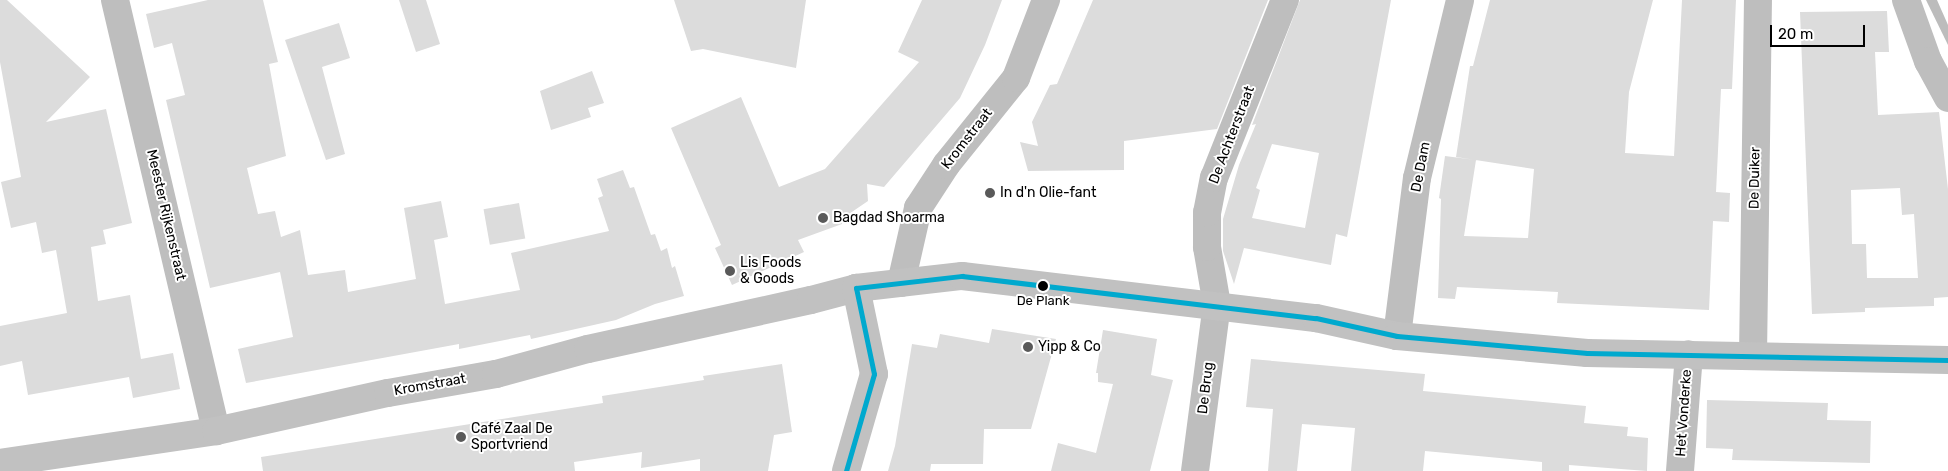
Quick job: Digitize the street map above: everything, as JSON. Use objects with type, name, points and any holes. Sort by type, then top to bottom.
[{"type":"street","name":"Meester Rijkenstraat","points":[[115,0],[216,431]]},
{"type":"street","name":"Kromstraat","points":[[901,283],[918,208],[946,165],[1016,78],[1046,0]]},
{"type":"street","name":"De Achterstraat","points":[[1217,305],[1207,247],[1207,213],[1214,178],[1285,0]]},
{"type":"street","name":"De Dam","points":[[1397,336],[1417,178],[1460,0]]},
{"type":"street","name":"De Duiker","points":[[1753,356],[1758,0]]},
{"type":"street","points":[[1906,0],[1928,61],[1948,98]]},
{"type":"street","points":[[846,471],[874,374],[856,288],[962,276],[1316,318],[1397,336],[1588,353],[1948,360]]},
{"type":"street","name":"Kromstraat","points":[[0,463],[216,431],[388,393],[496,374],[588,349],[856,288]]},
{"type":"street","name":"De Brug","points":[[1195,471],[1217,305]]},
{"type":"street","name":"Het Vonderke","points":[[1680,471],[1689,354]]},
{"type":"shaded area","points":[[1926,0],[1937,0],[1948,25],[1948,45]]},
{"type":"building","points":[[0,0],[7,0],[90,77],[46,122],[106,109],[132,223],[103,230],[106,244],[91,247],[98,301],[130,295],[141,359],[173,353],[180,389],[133,398],[129,377],[28,395],[22,361],[0,366],[0,326],[67,313],[56,250],[42,253],[36,222],[11,228],[1,182],[21,177],[0,62]]},
{"type":"building","points":[[208,0],[263,0],[278,62],[269,64],[286,156],[247,168],[258,214],[275,211],[281,237],[300,230],[308,275],[345,270],[348,292],[416,279],[404,208],[441,201],[448,237],[434,240],[445,304],[520,290],[511,253],[609,231],[598,198],[603,196],[597,179],[623,170],[630,188],[634,187],[651,235],[655,234],[661,251],[667,248],[672,268],[675,266],[684,296],[655,304],[616,320],[531,339],[530,335],[459,349],[459,344],[246,383],[238,349],[293,337],[280,272],[210,288],[166,100],[185,95],[172,43],[154,48],[146,14]]},
{"type":"building","points":[[399,0],[426,0],[440,44],[416,52]]},
{"type":"building","points":[[674,0],[806,0],[796,68],[703,49],[691,51]]},
{"type":"building","points":[[922,0],[1002,0],[985,45],[960,98],[884,187],[867,184],[868,201],[843,218],[842,224],[798,240],[804,252],[732,285],[715,248],[721,245],[671,128],[741,97],[779,187],[825,169],[919,62],[898,52]]},
{"type":"building","points":[[1093,0],[1268,0],[1217,129],[1124,141],[1124,170],[1028,171],[1020,142],[1038,146],[1032,122],[1050,85],[1057,84]]},
{"type":"building","points":[[1300,0],[1391,0],[1347,237],[1336,234],[1331,265],[1244,248],[1234,284],[1223,251],[1223,219],[1239,165],[1256,124],[1252,125]],"holes":[[[1272,144],[1319,153],[1305,228],[1252,218],[1260,190],[1256,188]]]},
{"type":"building","points":[[1490,0],[1653,0],[1629,92],[1625,153],[1674,156],[1682,0],[1736,0],[1732,89],[1721,89],[1716,192],[1730,193],[1729,222],[1713,221],[1709,310],[1557,303],[1558,292],[1457,287],[1455,299],[1438,298],[1441,199],[1439,198],[1445,156],[1473,160],[1456,157],[1470,66],[1473,66]],"holes":[[[1476,160],[1534,169],[1528,238],[1464,236]]]},
{"type":"building","points":[[1887,11],[1889,52],[1875,52],[1878,115],[1939,112],[1948,189],[1948,297],[1934,298],[1934,306],[1865,308],[1865,312],[1812,314],[1800,12]],"holes":[[[1900,188],[1902,215],[1914,214],[1918,278],[1867,278],[1866,244],[1852,244],[1851,190]]]},
{"type":"building","points":[[339,23],[350,58],[322,67],[345,154],[326,160],[285,40]]},
{"type":"building","points":[[592,71],[604,103],[588,108],[591,117],[551,130],[540,91]]},
{"type":"building","points":[[519,203],[525,238],[490,245],[484,209]]},
{"type":"building","points":[[992,329],[1056,339],[1031,429],[984,429],[983,464],[931,464],[930,471],[888,471],[895,446],[912,344],[937,348],[940,334],[989,343]]},
{"type":"building","points":[[1103,330],[1157,339],[1151,375],[1173,380],[1150,471],[1051,471],[1058,443],[1096,453],[1113,384],[1098,382],[1098,373],[1096,373]]},
{"type":"building","points":[[1251,359],[1425,374],[1423,391],[1586,406],[1584,423],[1628,427],[1627,436],[1648,438],[1647,471],[1569,465],[1569,471],[1542,471],[1542,462],[1425,451],[1423,471],[1351,471],[1355,428],[1302,424],[1297,471],[1268,471],[1273,409],[1246,407]]},
{"type":"building","points":[[782,364],[792,432],[774,435],[768,471],[700,471],[700,459],[641,468],[642,452],[574,462],[575,471],[263,471],[261,457],[603,403],[602,396],[704,380],[703,376]]},
{"type":"building","points":[[1707,400],[1828,403],[1827,420],[1871,421],[1870,463],[1732,460],[1733,449],[1706,448]]},
{"type":"transit line","points":[[856,288],[962,276],[1316,318],[1397,336],[1587,353],[1948,360]]},
{"type":"transit line","points":[[846,471],[874,374],[856,288]]},
{"type":"place","name":"In d'n Olie-fant","points":[[990,193]]},
{"type":"place","name":"Bagdad Shoarma","points":[[823,218]]},
{"type":"place","name":"Lis Foods & Goods","points":[[730,271]]},
{"type":"place","name":"De Plank","points":[[1043,286]]},
{"type":"place","name":"Yipp & Co","points":[[1028,347]]},
{"type":"place","name":"Café Zaal De Sportvriend","points":[[461,437]]}]
